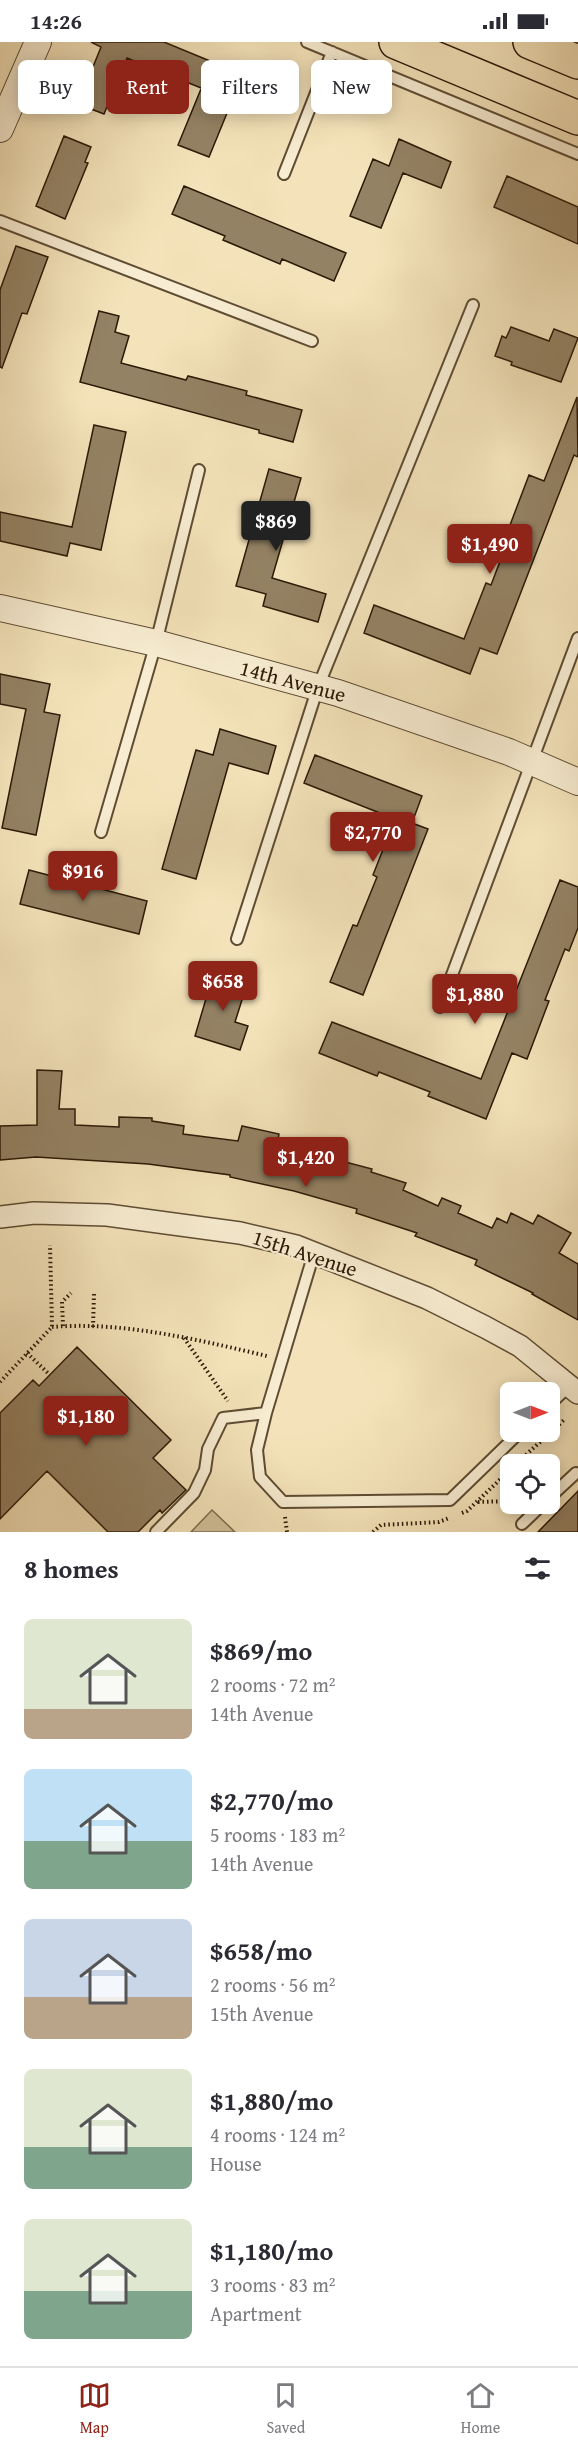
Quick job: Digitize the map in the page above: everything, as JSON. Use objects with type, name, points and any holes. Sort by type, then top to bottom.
[{"type":"main road","points":[[396,42],[578,118]]},
{"type":"main road","points":[[530,42],[578,62]]},
{"type":"street","points":[[0,129],[38,42]]},
{"type":"street","name":"14th Avenue","points":[[0,608],[156,643],[318,687],[532,762],[578,782]]},
{"type":"street","name":"15th Avenue","points":[[0,1217],[34,1214],[107,1215],[159,1220],[240,1233],[297,1246],[427,1298],[485,1326],[520,1346],[573,1390]]},
{"type":"lane","points":[[307,42],[578,154]]},
{"type":"lane","points":[[284,174],[332,52]]},
{"type":"lane","points":[[0,221],[312,341]]},
{"type":"lane","points":[[237,939],[318,687],[473,305]]},
{"type":"lane","points":[[101,832],[156,643],[199,470]]},
{"type":"lane","points":[[440,1007],[578,639]]},
{"type":"lane","points":[[314,1253],[257,1450],[260,1477],[283,1502],[450,1500],[510,1442]]},
{"type":"lane","points":[[560,1398],[573,1390]]},
{"type":"lane","points":[[156,1532],[194,1493],[205,1470],[208,1449],[223,1418],[266,1413]]},
{"type":"lane","points":[[577,1471],[578,1484]]},
{"type":"lane","points":[[560,1487],[577,1471]]},
{"type":"lane","points":[[522,1524],[532,1514]]},
{"type":"path","points":[[50,1245],[51,1327]]},
{"type":"path","points":[[63,1326],[62,1302],[71,1293]]},
{"type":"path","points":[[93,1328],[94,1294]]},
{"type":"path","points":[[0,1382],[51,1327],[63,1326],[184,1338],[282,1360]]},
{"type":"path","points":[[184,1338],[239,1416]]},
{"type":"path","points":[[27,1353],[50,1375]]},
{"type":"path","points":[[527,1454],[565,1419]]},
{"type":"path","points":[[477,1502],[500,1501]]},
{"type":"shaded area","points":[[212,1510],[235,1532],[191,1532]]},
{"type":"building","points":[[91,42],[164,42],[208,60],[201,60],[201,88],[189,83],[189,60],[132,60],[127,58],[126,60],[106,60],[106,109],[104,114],[94,110],[94,64],[101,47]]},
{"type":"building","points":[[201,89],[201,114],[227,114],[209,157],[178,145]]},
{"type":"building","points":[[64,136],[91,147],[85,162],[88,163],[65,219],[36,206]]},
{"type":"building","points":[[399,139],[451,162],[441,188],[403,173],[381,228],[350,216],[373,159],[389,166]]},
{"type":"building","points":[[507,176],[578,207],[578,244],[494,207]]},
{"type":"building","points":[[184,186],[346,253],[334,281],[282,259],[280,264],[223,240],[225,236],[172,214]]},
{"type":"building","points":[[16,246],[48,257],[27,314],[22,313],[2,368],[0,367],[0,290]]},
{"type":"building","points":[[99,311],[119,316],[115,332],[129,336],[121,363],[186,380],[188,376],[247,391],[246,395],[302,410],[293,442],[259,433],[259,430],[80,382]]},
{"type":"building","points":[[511,327],[549,341],[554,329],[578,338],[561,382],[511,365],[512,362],[495,356],[502,336],[506,338]]},
{"type":"building","points":[[577,397],[578,457],[574,455],[497,654],[480,648],[470,674],[364,633],[374,605],[464,639],[486,583],[491,585],[510,535],[507,533],[529,475],[544,481]]},
{"type":"building","points":[[94,425],[126,432],[101,550],[70,543],[67,556],[0,541],[0,512],[72,527]]},
{"type":"building","points":[[269,469],[301,478],[272,578],[326,594],[318,622],[263,606],[266,594],[236,586]]},
{"type":"building","points":[[0,674],[50,684],[44,712],[60,715],[36,835],[2,828],[26,709],[0,704]]},
{"type":"building","points":[[220,729],[276,746],[268,774],[229,763],[196,879],[162,869],[196,750],[213,755]]},
{"type":"building","points":[[315,755],[422,796],[412,823],[428,829],[363,995],[330,982],[353,925],[357,926],[377,877],[373,875],[395,819],[304,783]]},
{"type":"building","points":[[29,870],[147,901],[139,934],[20,904]]},
{"type":"building","points":[[560,880],[578,887],[578,928],[569,951],[565,949],[545,1000],[549,1001],[527,1059],[512,1053],[486,1119],[428,1096],[430,1092],[379,1072],[377,1076],[319,1053],[332,1022],[481,1079]]},
{"type":"building","points":[[217,968],[237,974],[235,980],[247,984],[235,1022],[248,1026],[240,1050],[195,1036]]},
{"type":"building","points":[[37,1070],[62,1071],[59,1109],[75,1109],[75,1125],[119,1127],[119,1117],[152,1118],[152,1121],[184,1126],[183,1134],[238,1141],[242,1126],[279,1134],[276,1151],[328,1164],[330,1158],[372,1169],[371,1172],[406,1183],[403,1190],[438,1206],[442,1198],[461,1206],[458,1213],[492,1228],[497,1218],[507,1223],[511,1213],[533,1224],[538,1215],[571,1233],[559,1253],[578,1264],[578,1320],[533,1293],[475,1265],[477,1260],[415,1236],[417,1233],[356,1213],[357,1209],[294,1191],[230,1177],[230,1175],[148,1164],[36,1157],[0,1160],[0,1126],[37,1125]]},
{"type":"building","points":[[77,1347],[171,1440],[153,1458],[186,1490],[162,1513],[160,1510],[138,1532],[108,1532],[47,1471],[0,1519],[0,1413],[33,1380],[39,1386]]},
{"type":"building","points":[[578,1491],[578,1532],[538,1532],[556,1514],[560,1514],[560,1509]]}]
